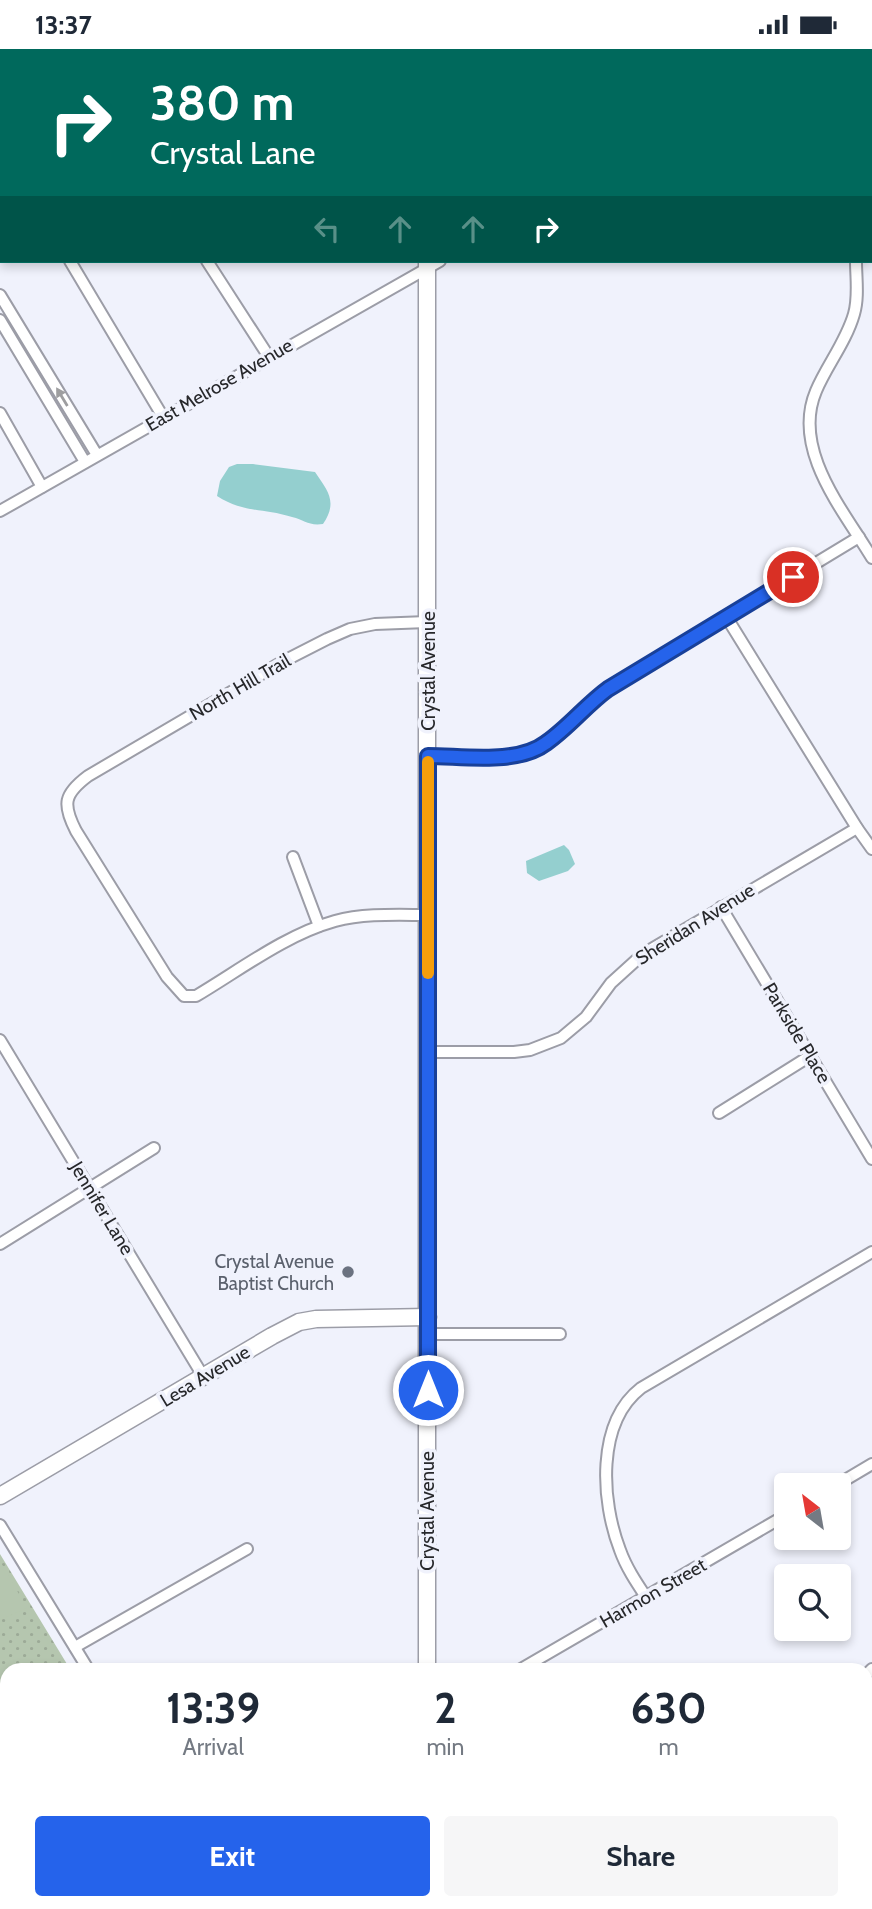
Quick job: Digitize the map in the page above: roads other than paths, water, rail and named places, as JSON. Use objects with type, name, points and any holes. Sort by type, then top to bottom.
[{"type":"street","points":[[71,263],[163,417]]},
{"type":"street","points":[[208,263],[269,357]]},
{"type":"street","name":"East Melrose Avenue","points":[[0,512],[431,263]]},
{"type":"street","name":"Crystal Avenue","points":[[427,1663],[427,622],[431,263]]},
{"type":"street","points":[[856,263],[854,315],[816,391],[810,431],[817,463],[872,558]]},
{"type":"street","points":[[0,295],[97,455]]},
{"type":"street","points":[[0,320],[85,462]]},
{"type":"street","points":[[0,413],[43,487]]},
{"type":"street","points":[[428,756],[521,755],[538,749],[559,734],[588,703],[608,689],[859,537]]},
{"type":"street","points":[[727,618],[872,849]]},
{"type":"street","name":"North Hill Trail","points":[[319,926],[196,996],[184,996],[167,977],[76,831],[67,808],[69,793],[88,776],[123,754],[327,639],[351,629],[375,624],[427,622]]},
{"type":"street","name":"Sheridan Avenue","points":[[428,1052],[514,1052],[538,1048],[561,1038],[586,1017],[622,970],[643,954],[857,828]]},
{"type":"street","points":[[293,857],[319,926],[362,916],[428,915]]},
{"type":"street","name":"Parkside Place","points":[[721,907],[872,1159]]},
{"type":"street","name":"Jennifer Lane","points":[[1,1043],[203,1376]]},
{"type":"street","points":[[719,1112],[810,1056]]},
{"type":"street","points":[[0,1244],[154,1148]]},
{"type":"street","points":[[646,1597],[631,1574],[617,1542],[611,1511],[607,1468],[612,1427],[618,1413],[627,1400],[641,1388],[872,1252]]},
{"type":"street","name":"Lesa Avenue","points":[[0,1496],[272,1336],[306,1320],[428,1317]]},
{"type":"street","points":[[428,1334],[560,1335]]},
{"type":"street","points":[[851,1476],[872,1464]]},
{"type":"street","name":"Harmon Street","points":[[531,1663],[774,1522]]},
{"type":"street","points":[[0,1525],[84,1663]]},
{"type":"street","points":[[75,1647],[247,1549]]},
{"type":"place","name":"Crystal Avenue Baptist Church","points":[[348,1272]]}]
